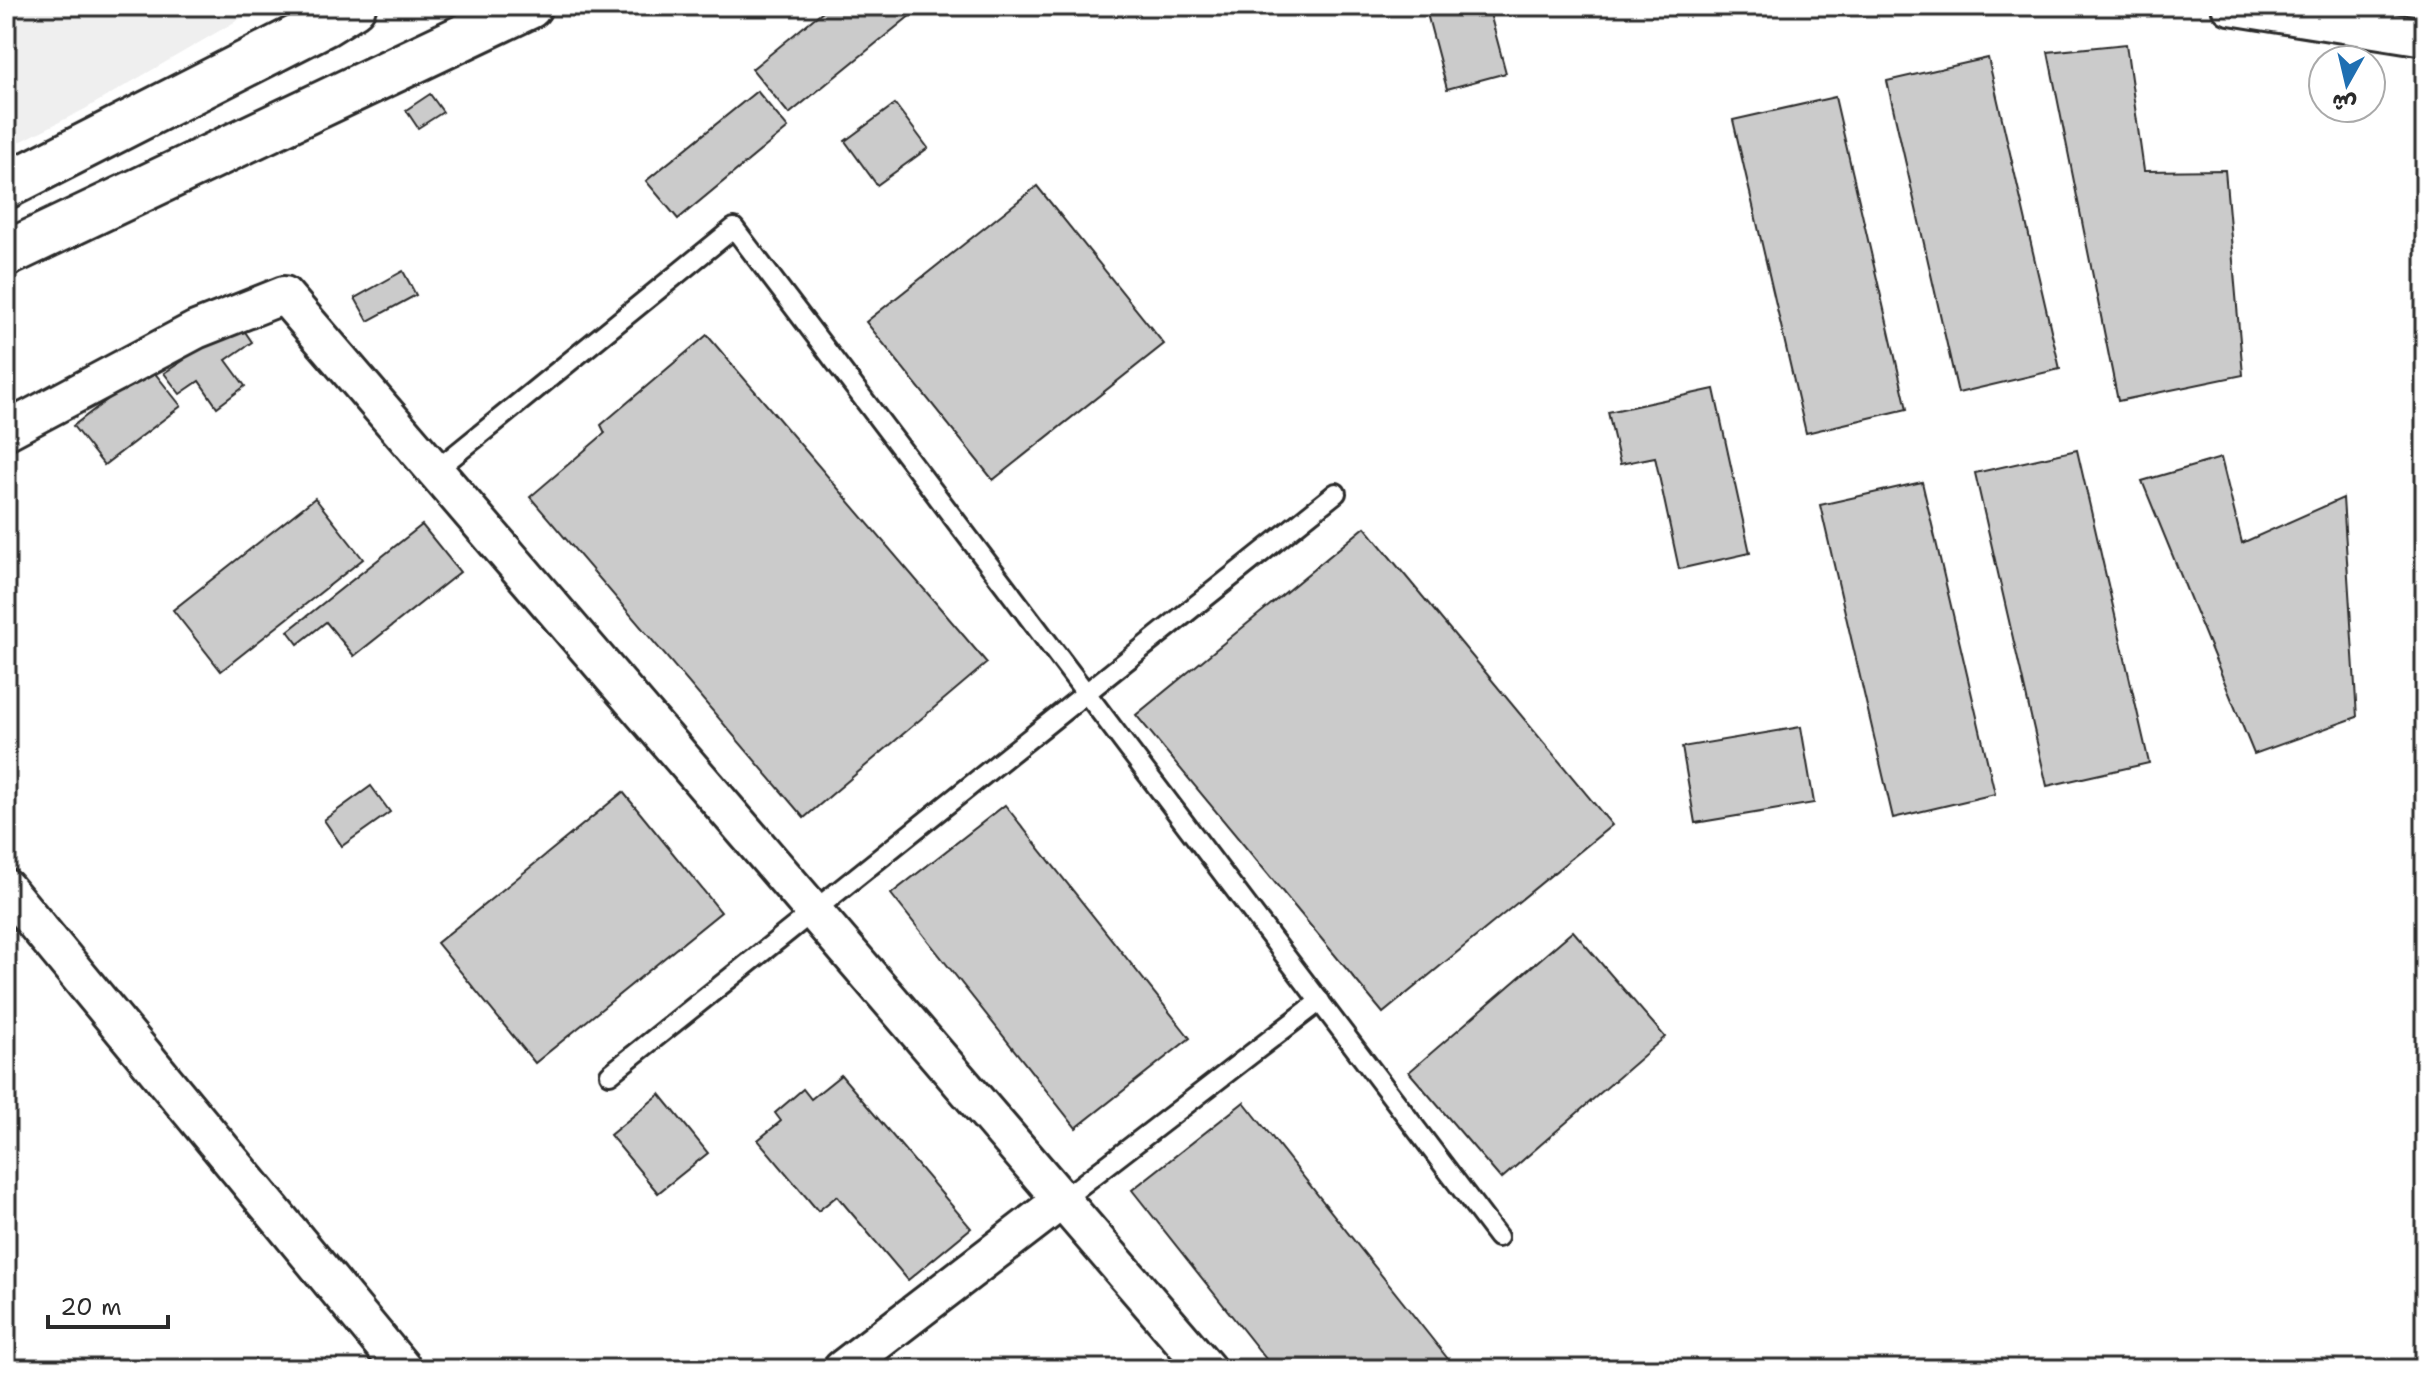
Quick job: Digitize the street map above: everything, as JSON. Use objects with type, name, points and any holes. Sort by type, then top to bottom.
[{"type":"main road","points":[[6,186],[353,6]]},
{"type":"main road","points":[[6,254],[529,6]]},
{"type":"street","points":[[2230,6],[2425,37]]},
{"type":"street","points":[[6,431],[196,330],[284,295],[1207,1369]]},
{"type":"street","points":[[6,888],[403,1369]]},
{"type":"street","points":[[842,1369],[1062,1200]]},
{"type":"lane","points":[[435,471],[734,228],[1498,1237]]},
{"type":"lane","points":[[610,1074],[1336,493]]},
{"type":"lane","points":[[1062,1200],[1320,1001]]},
{"type":"shaded area","points":[[6,6],[262,6],[85,109],[6,149]]},
{"type":"building","points":[[829,6],[922,6],[789,114],[752,69]]},
{"type":"building","points":[[1260,6],[1307,6],[1307,13],[1260,12]]},
{"type":"building","points":[[1425,6],[1488,6],[1506,73],[1447,89]]},
{"type":"building","points":[[2126,44],[2144,171],[2225,170],[2243,375],[2118,401],[2048,52]]},
{"type":"building","points":[[1988,58],[2060,369],[1958,393],[1887,81]]},
{"type":"building","points":[[757,91],[788,128],[678,219],[646,181]]},
{"type":"building","points":[[430,94],[443,112],[418,128],[406,110]]},
{"type":"building","points":[[1835,97],[1907,409],[1806,433],[1733,120]]},
{"type":"building","points":[[895,104],[928,148],[877,185],[845,141]]},
{"type":"building","points":[[1037,186],[1164,344],[993,480],[866,322]]},
{"type":"building","points":[[403,271],[416,295],[368,321],[355,298]]},
{"type":"building","points":[[237,320],[252,342],[226,360],[245,386],[217,407],[199,381],[180,394],[164,373]]},
{"type":"building","points":[[707,335],[987,663],[804,818],[530,497],[605,433],[601,425]]},
{"type":"building","points":[[150,367],[181,406],[104,465],[73,426]]},
{"type":"building","points":[[1714,389],[1750,553],[1679,569],[1655,457],[1620,464],[1608,412]]},
{"type":"building","points":[[2077,450],[2149,763],[2047,786],[1975,473]]},
{"type":"building","points":[[2221,458],[2242,543],[2343,498],[2357,717],[2254,754],[2142,481]]},
{"type":"building","points":[[1922,482],[1995,794],[1893,818],[1820,505]]},
{"type":"building","points":[[315,498],[363,559],[221,671],[173,610]]},
{"type":"building","points":[[422,525],[460,572],[354,656],[326,622],[298,644],[288,631]]},
{"type":"building","points":[[1365,527],[1612,825],[1383,1013],[1136,715]]},
{"type":"building","points":[[1801,727],[1814,803],[1695,823],[1682,747]]},
{"type":"building","points":[[371,786],[390,812],[342,846],[324,820]]},
{"type":"building","points":[[623,792],[721,912],[535,1063],[437,943]]},
{"type":"building","points":[[1005,805],[1190,1038],[1076,1128],[891,894]]},
{"type":"building","points":[[1573,931],[1665,1037],[1501,1179],[1409,1072]]},
{"type":"building","points":[[841,1075],[971,1228],[908,1280],[837,1196],[818,1211],[758,1140],[781,1121],[775,1113],[803,1089],[811,1099]]},
{"type":"building","points":[[660,1094],[708,1153],[658,1193],[610,1135]]},
{"type":"building","points":[[1244,1102],[1448,1359],[1435,1369],[1274,1369],[1132,1190]]}]
